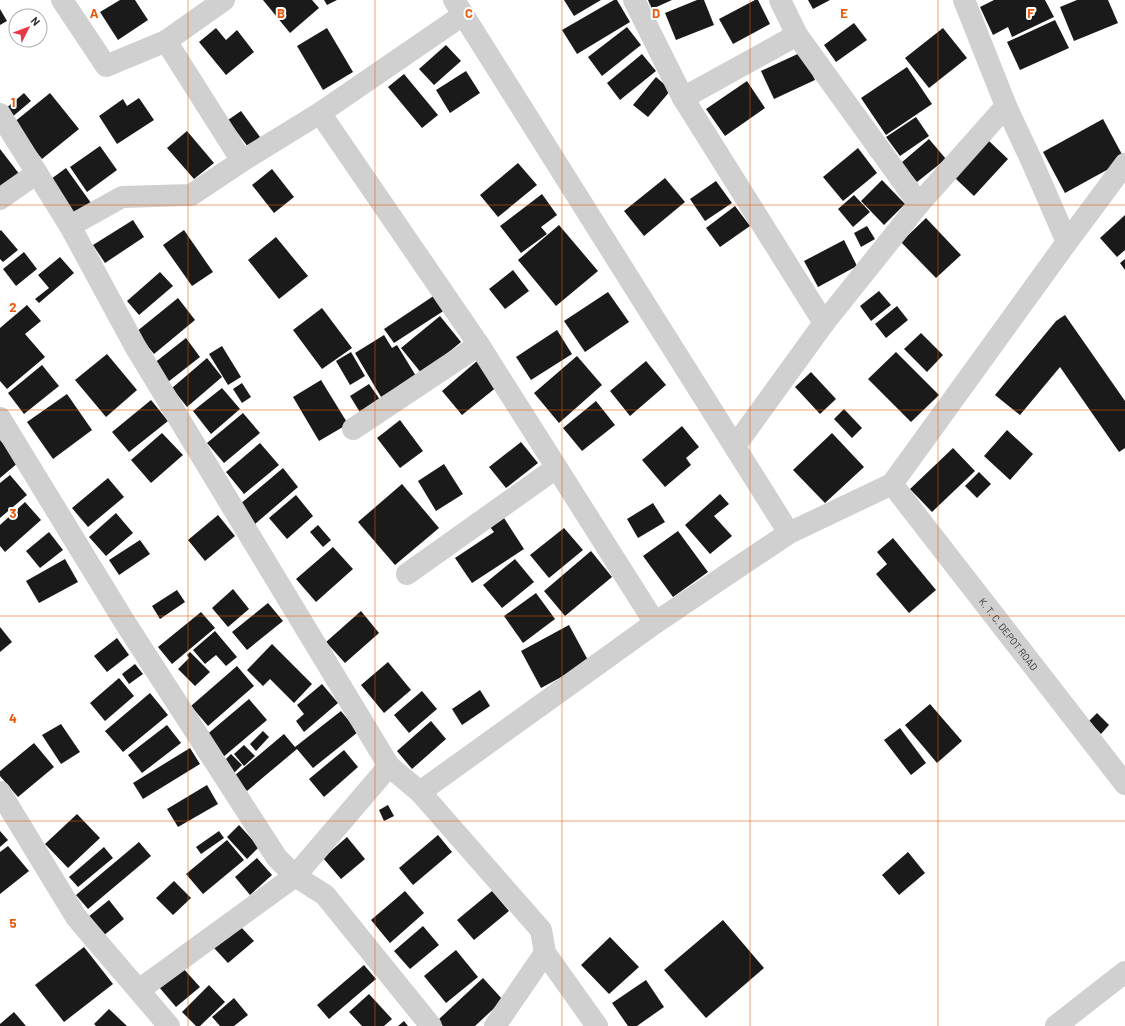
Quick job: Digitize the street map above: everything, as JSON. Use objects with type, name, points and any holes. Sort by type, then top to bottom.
[{"type":"street","points":[[62,0],[106,66],[166,41],[224,0]]},
{"type":"street","points":[[634,0],[683,98],[824,322]]},
{"type":"street","points":[[780,0],[797,35],[918,204]]},
{"type":"street","points":[[964,0],[1006,106],[1034,164],[1067,242]]},
{"type":"street","points":[[70,226],[122,197],[191,195],[320,112],[459,7],[789,533]]},
{"type":"street","points":[[683,98],[797,35]]},
{"type":"street","points":[[166,41],[242,161]]},
{"type":"street","points":[[735,446],[824,322],[918,204],[1006,106]]},
{"type":"street","points":[[320,112],[479,345],[655,624]]},
{"type":"street","points":[[0,114],[70,226],[135,346],[389,766],[420,792],[541,930],[545,953],[597,1026]]},
{"type":"street","points":[[420,792],[655,624],[789,533],[892,484],[1125,164]]},
{"type":"street","points":[[0,199],[37,173]]},
{"type":"street","points":[[353,430],[479,345]]},
{"type":"street","points":[[0,418],[124,621],[277,858],[295,876],[325,895],[432,1026]]},
{"type":"street","points":[[407,574],[556,468]]},
{"type":"street","name":"K. T. C. DEPOT ROAD","points":[[892,484],[1125,784]]},
{"type":"street","points":[[139,990],[295,876],[389,766]]},
{"type":"street","points":[[0,792],[76,917],[169,1026]]},
{"type":"street","points":[[495,1026],[545,953]]},
{"type":"street","points":[[1056,1026],[1125,972]]},
{"type":"building","points":[[120,0],[135,0],[148,20],[118,40],[100,12]]},
{"type":"building","points":[[263,0],[312,0],[319,8],[290,33]]},
{"type":"building","points":[[324,0],[337,0],[327,5]]},
{"type":"building","points":[[564,0],[601,0],[574,16]]},
{"type":"building","points":[[614,0],[617,0],[630,22],[577,54],[562,30]]},
{"type":"building","points":[[648,0],[672,0],[652,9]]},
{"type":"building","points":[[697,0],[704,0],[714,25],[676,40],[665,13]]},
{"type":"building","points":[[755,0],[758,0],[770,24],[733,44],[719,19]]},
{"type":"building","points":[[808,0],[830,0],[813,9]]},
{"type":"building","points":[[994,0],[1045,0],[1054,17],[1012,37],[1008,27],[993,35],[980,7]]},
{"type":"building","points":[[1077,0],[1108,0],[1118,23],[1074,41],[1060,7]]},
{"type":"building","points":[[0,9],[7,21],[0,25]]},
{"type":"building","points":[[1055,20],[1069,48],[1020,70],[1007,42]]},
{"type":"building","points":[[854,23],[867,40],[836,62],[824,45]]},
{"type":"building","points":[[627,27],[641,45],[602,76],[588,57]]},
{"type":"building","points":[[216,28],[226,40],[237,30],[254,52],[226,75],[199,42]]},
{"type":"building","points":[[327,28],[353,72],[323,90],[297,46]]},
{"type":"building","points":[[943,28],[967,58],[929,88],[905,58]]},
{"type":"building","points":[[446,45],[461,61],[434,85],[419,69]]},
{"type":"building","points":[[802,52],[815,80],[774,99],[761,71]]},
{"type":"building","points":[[642,54],[656,71],[620,100],[607,83]]},
{"type":"building","points":[[907,67],[932,104],[886,135],[861,98]]},
{"type":"building","points":[[466,71],[480,93],[450,113],[436,90]]},
{"type":"building","points":[[404,74],[438,115],[422,128],[388,87]]},
{"type":"building","points":[[656,77],[671,90],[648,117],[633,105]]},
{"type":"building","points":[[747,81],[765,108],[725,136],[706,109]]},
{"type":"building","points":[[24,93],[31,101],[11,118],[4,110]]},
{"type":"building","points":[[50,93],[79,129],[42,159],[13,123]]},
{"type":"building","points":[[139,98],[154,120],[117,144],[99,116],[123,99],[127,106]]},
{"type":"building","points":[[241,111],[260,137],[248,147],[228,120]]},
{"type":"building","points":[[916,117],[929,136],[900,156],[886,137]]},
{"type":"building","points":[[1103,119],[1125,160],[1065,193],[1043,152]]},
{"type":"building","points":[[187,131],[214,163],[194,179],[167,148]]},
{"type":"building","points":[[929,139],[946,159],[917,182],[901,163]]},
{"type":"building","points":[[989,141],[1008,159],[974,196],[955,178]]},
{"type":"building","points":[[100,146],[117,170],[87,192],[70,167]]},
{"type":"building","points":[[858,148],[877,173],[843,201],[823,177]]},
{"type":"building","points":[[0,149],[20,175],[0,191]]},
{"type":"building","points":[[518,163],[537,185],[498,217],[480,195]]},
{"type":"building","points":[[66,168],[91,203],[71,216],[47,182]]},
{"type":"building","points":[[272,169],[294,197],[274,213],[252,185]]},
{"type":"building","points":[[665,178],[685,202],[644,236],[624,211]]},
{"type":"building","points":[[882,180],[905,204],[884,225],[861,201]]},
{"type":"building","points":[[716,181],[732,203],[705,221],[690,199]]},
{"type":"building","points":[[542,194],[557,215],[541,227],[547,234],[521,253],[500,226]]},
{"type":"building","points":[[854,195],[870,212],[853,227],[838,209]]},
{"type":"building","points":[[735,206],[750,226],[720,247],[706,228]]},
{"type":"building","points":[[1125,215],[1125,250],[1117,257],[1100,238]]},
{"type":"building","points":[[926,218],[961,255],[936,278],[901,242]]},
{"type":"building","points":[[133,220],[144,237],[105,263],[93,245]]},
{"type":"building","points":[[559,225],[598,271],[556,306],[518,260]]},
{"type":"building","points":[[867,226],[875,239],[861,247],[854,233]]},
{"type":"building","points":[[1,230],[18,250],[3,262],[0,259]]},
{"type":"building","points":[[184,230],[213,272],[192,286],[163,245]]},
{"type":"building","points":[[276,237],[308,276],[279,299],[248,260]]},
{"type":"building","points":[[844,240],[857,266],[818,287],[804,261]]},
{"type":"building","points":[[24,252],[37,269],[16,286],[3,269]]},
{"type":"building","points":[[60,257],[74,273],[39,303],[35,299],[49,288],[38,275]]},
{"type":"building","points":[[1125,259],[1125,270],[1120,263]]},
{"type":"building","points":[[513,270],[529,291],[505,309],[489,289]]},
{"type":"building","points":[[160,272],[173,286],[139,315],[127,301]]},
{"type":"building","points":[[879,291],[891,305],[871,321],[860,306]]},
{"type":"building","points":[[608,292],[629,322],[585,352],[564,321]]},
{"type":"building","points":[[438,293],[448,308],[394,343],[384,329]]},
{"type":"building","points":[[178,298],[195,320],[154,354],[136,332]]},
{"type":"building","points":[[27,305],[41,321],[25,334],[45,357],[7,389],[0,381],[0,328]]},
{"type":"building","points":[[897,306],[908,320],[886,338],[875,324]]},
{"type":"building","points":[[322,308],[352,348],[322,369],[293,330]]},
{"type":"building","points":[[1065,315],[1125,401],[1125,448],[1119,452],[1060,367],[1020,415],[995,395],[1056,321]]},
{"type":"building","points":[[440,316],[461,342],[422,374],[401,348]]},
{"type":"building","points":[[557,330],[572,354],[531,380],[516,357]]},
{"type":"building","points":[[921,333],[943,355],[927,372],[904,349]]},
{"type":"building","points":[[384,335],[392,348],[397,345],[416,376],[381,397],[355,353]]},
{"type":"building","points":[[186,338],[200,357],[168,382],[153,364]]},
{"type":"building","points":[[222,346],[241,377],[228,385],[209,354]]},
{"type":"building","points":[[351,352],[365,376],[350,385],[336,361]]},
{"type":"building","points":[[896,352],[939,395],[911,422],[868,379]]},
{"type":"building","points":[[107,354],[137,390],[106,417],[75,380]]},
{"type":"building","points":[[577,356],[602,385],[559,423],[534,393]]},
{"type":"building","points":[[207,358],[222,377],[187,407],[172,388]]},
{"type":"building","points":[[477,361],[498,386],[462,415],[442,391]]},
{"type":"building","points":[[646,361],[666,385],[630,416],[610,391]]},
{"type":"building","points":[[42,365],[59,386],[24,414],[8,393]]},
{"type":"building","points":[[811,372],[836,399],[820,414],[795,387]]},
{"type":"building","points":[[321,380],[348,424],[319,441],[293,397]]},
{"type":"building","points":[[242,383],[251,397],[242,403],[233,389]]},
{"type":"building","points":[[369,384],[381,401],[361,414],[350,396]]},
{"type":"building","points":[[222,388],[240,409],[211,434],[193,411]]},
{"type":"building","points":[[67,394],[92,430],[53,459],[27,422]]},
{"type":"building","points":[[151,400],[168,421],[129,452],[112,432]]},
{"type":"building","points":[[596,401],[615,425],[582,451],[563,428]]},
{"type":"building","points":[[844,409],[862,428],[852,438],[834,419]]},
{"type":"building","points":[[243,413],[260,433],[224,463],[207,443]]},
{"type":"building","points":[[400,420],[423,451],[400,468],[377,438]]},
{"type":"building","points":[[682,426],[699,447],[686,458],[691,465],[665,487],[642,460]]},
{"type":"building","points":[[1007,430],[1033,454],[1010,480],[984,456]]},
{"type":"building","points":[[162,433],[183,455],[151,483],[131,460]]},
{"type":"building","points":[[832,433],[864,467],[825,503],[793,470]]},
{"type":"building","points":[[0,440],[19,462],[0,478]]},
{"type":"building","points":[[521,442],[538,463],[506,488],[489,467]]},
{"type":"building","points":[[260,443],[279,465],[244,494],[226,472]]},
{"type":"building","points":[[953,448],[975,471],[932,512],[910,489]]},
{"type":"building","points":[[444,464],[463,494],[436,511],[418,481]]},
{"type":"building","points":[[283,468],[298,487],[255,524],[239,505]]},
{"type":"building","points":[[979,472],[991,484],[977,498],[965,486]]},
{"type":"building","points":[[10,475],[27,495],[0,518],[0,483]]},
{"type":"building","points":[[108,478],[124,497],[88,527],[72,508]]},
{"type":"building","points":[[402,484],[439,528],[395,565],[358,522]]},
{"type":"building","points":[[720,494],[729,504],[714,516],[732,536],[710,554],[685,525]]},
{"type":"building","points":[[296,495],[313,516],[287,539],[269,518]]},
{"type":"building","points":[[25,502],[41,520],[5,552],[0,546],[0,525]]},
{"type":"building","points":[[653,503],[665,522],[638,538],[627,519]]},
{"type":"building","points":[[116,513],[133,533],[106,556],[89,537]]},
{"type":"building","points":[[218,515],[235,536],[205,561],[188,540]]},
{"type":"building","points":[[504,518],[524,549],[472,583],[455,558],[494,532],[490,527]]},
{"type":"building","points":[[318,525],[331,540],[323,547],[310,532]]},
{"type":"building","points":[[564,528],[583,550],[549,578],[530,555]]},
{"type":"building","points":[[678,531],[708,572],[673,597],[643,556]]},
{"type":"building","points":[[49,532],[63,550],[40,568],[26,551]]},
{"type":"building","points":[[893,538],[936,590],[909,613],[876,574],[887,564],[877,552]]},
{"type":"building","points":[[140,540],[150,554],[119,575],[109,560]]},
{"type":"building","points":[[333,547],[353,569],[316,602],[296,579]]},
{"type":"building","points":[[591,551],[612,577],[565,616],[544,591]]},
{"type":"building","points":[[65,559],[78,582],[39,603],[26,581]]},
{"type":"building","points":[[515,559],[534,582],[502,608],[483,585]]},
{"type":"building","points":[[233,589],[249,609],[228,627],[212,608]]},
{"type":"building","points":[[177,590],[185,602],[160,619],[152,606]]},
{"type":"building","points":[[536,593],[555,619],[523,643],[504,616]]},
{"type":"building","points":[[268,603],[283,621],[247,650],[232,632]]},
{"type":"building","points":[[361,611],[379,633],[345,663],[326,642]]},
{"type":"building","points":[[201,612],[215,628],[172,664],[158,647]]},
{"type":"building","points":[[569,625],[589,662],[541,688],[521,651]]},
{"type":"building","points":[[0,627],[12,642],[0,652]]},
{"type":"building","points":[[215,631],[237,657],[226,666],[216,655],[205,664],[193,650]]},
{"type":"building","points":[[117,638],[129,655],[107,672],[94,656]]},
{"type":"building","points":[[272,644],[312,684],[294,703],[270,679],[263,686],[247,670]]},
{"type":"building","points":[[190,652],[210,672],[195,686],[178,669],[189,658],[187,655]]},
{"type":"building","points":[[388,662],[411,690],[384,713],[361,685]]},
{"type":"building","points":[[135,664],[143,674],[129,684],[122,674]]},
{"type":"building","points":[[237,666],[254,686],[208,726],[191,706]]},
{"type":"building","points":[[119,678],[134,696],[105,721],[90,703]]},
{"type":"building","points":[[322,684],[338,703],[304,732],[296,721],[304,714],[297,705]]},
{"type":"building","points":[[480,690],[490,706],[462,725],[452,709]]},
{"type":"building","points":[[422,691],[437,709],[409,733],[394,715]]},
{"type":"building","points":[[150,693],[168,715],[123,752],[105,731]]},
{"type":"building","points":[[249,699],[267,720],[222,758],[204,737]]},
{"type":"building","points":[[930,704],[962,741],[937,763],[905,725]]},
{"type":"building","points":[[341,711],[358,732],[313,768],[297,749],[247,791],[234,776],[284,734],[295,747]]},
{"type":"building","points":[[1097,713],[1109,725],[1101,734],[1089,721]]},
{"type":"building","points":[[431,721],[446,739],[412,769],[397,751]]},
{"type":"building","points":[[61,724],[80,752],[61,764],[42,735]]},
{"type":"building","points":[[167,725],[181,743],[142,773],[128,755]]},
{"type":"building","points":[[900,728],[926,763],[911,775],[884,740]]},
{"type":"building","points":[[263,731],[269,737],[256,751],[250,744]]},
{"type":"building","points":[[34,743],[54,767],[18,797],[0,776],[0,771]]},
{"type":"building","points":[[244,745],[255,756],[244,766],[234,754]]},
{"type":"building","points":[[190,748],[200,764],[143,799],[133,783]]},
{"type":"building","points":[[344,750],[358,767],[324,797],[309,779]]},
{"type":"building","points":[[231,754],[242,765],[233,774],[222,763]]},
{"type":"building","points":[[207,785],[218,804],[178,827],[167,809]]},
{"type":"building","points":[[388,805],[394,816],[384,821],[379,810]]},
{"type":"building","points":[[77,814],[100,838],[68,868],[45,844]]},
{"type":"building","points":[[239,825],[259,847],[247,859],[227,837]]},
{"type":"building","points":[[0,831],[8,840],[0,847]]},
{"type":"building","points":[[219,831],[224,838],[201,854],[196,847]]},
{"type":"building","points":[[438,835],[452,852],[413,885],[399,868]]},
{"type":"building","points":[[347,837],[365,859],[341,879],[323,858]]},
{"type":"building","points":[[227,840],[244,860],[203,894],[186,874]]},
{"type":"building","points":[[139,842],[151,856],[88,909],[76,895]]},
{"type":"building","points":[[8,846],[29,871],[0,894],[0,852]]},
{"type":"building","points":[[104,847],[113,858],[78,887],[69,877]]},
{"type":"building","points":[[908,852],[925,873],[899,895],[882,875]]},
{"type":"building","points":[[257,858],[272,875],[250,895],[235,877]]},
{"type":"building","points":[[174,881],[191,898],[173,915],[156,898]]},
{"type":"building","points":[[405,891],[424,913],[390,943],[371,920]]},
{"type":"building","points":[[492,891],[509,911],[474,940],[457,920]]},
{"type":"building","points":[[109,900],[124,919],[103,936],[88,917]]},
{"type":"building","points":[[723,920],[764,968],[706,1018],[664,970]]},
{"type":"building","points":[[240,926],[254,941],[228,963],[214,948]]},
{"type":"building","points":[[423,926],[439,945],[410,969],[394,951]]},
{"type":"building","points":[[610,937],[639,967],[609,994],[581,965]]},
{"type":"building","points":[[84,947],[113,984],[64,1022],[35,985]]},
{"type":"building","points":[[456,950],[478,977],[446,1003],[424,976]]},
{"type":"building","points":[[364,965],[376,979],[329,1019],[317,1005]]},
{"type":"building","points":[[182,967],[200,987],[176,1007],[159,987]]},
{"type":"building","points":[[483,978],[503,1000],[475,1026],[443,1026],[438,1020]]},
{"type":"building","points":[[646,980],[664,1007],[637,1026],[628,1026],[612,1003]]},
{"type":"building","points":[[209,985],[225,1002],[200,1026],[196,1026],[182,1012]]},
{"type":"building","points":[[369,994],[392,1019],[384,1026],[362,1026],[349,1012]]},
{"type":"building","points":[[234,998],[248,1015],[234,1026],[220,1026],[212,1017]]},
{"type":"building","points":[[109,1009],[127,1026],[96,1026],[94,1024]]},
{"type":"building","points":[[14,1012],[26,1026],[0,1026],[0,1024]]},
{"type":"building","points":[[404,1021],[408,1026],[398,1026]]}]
